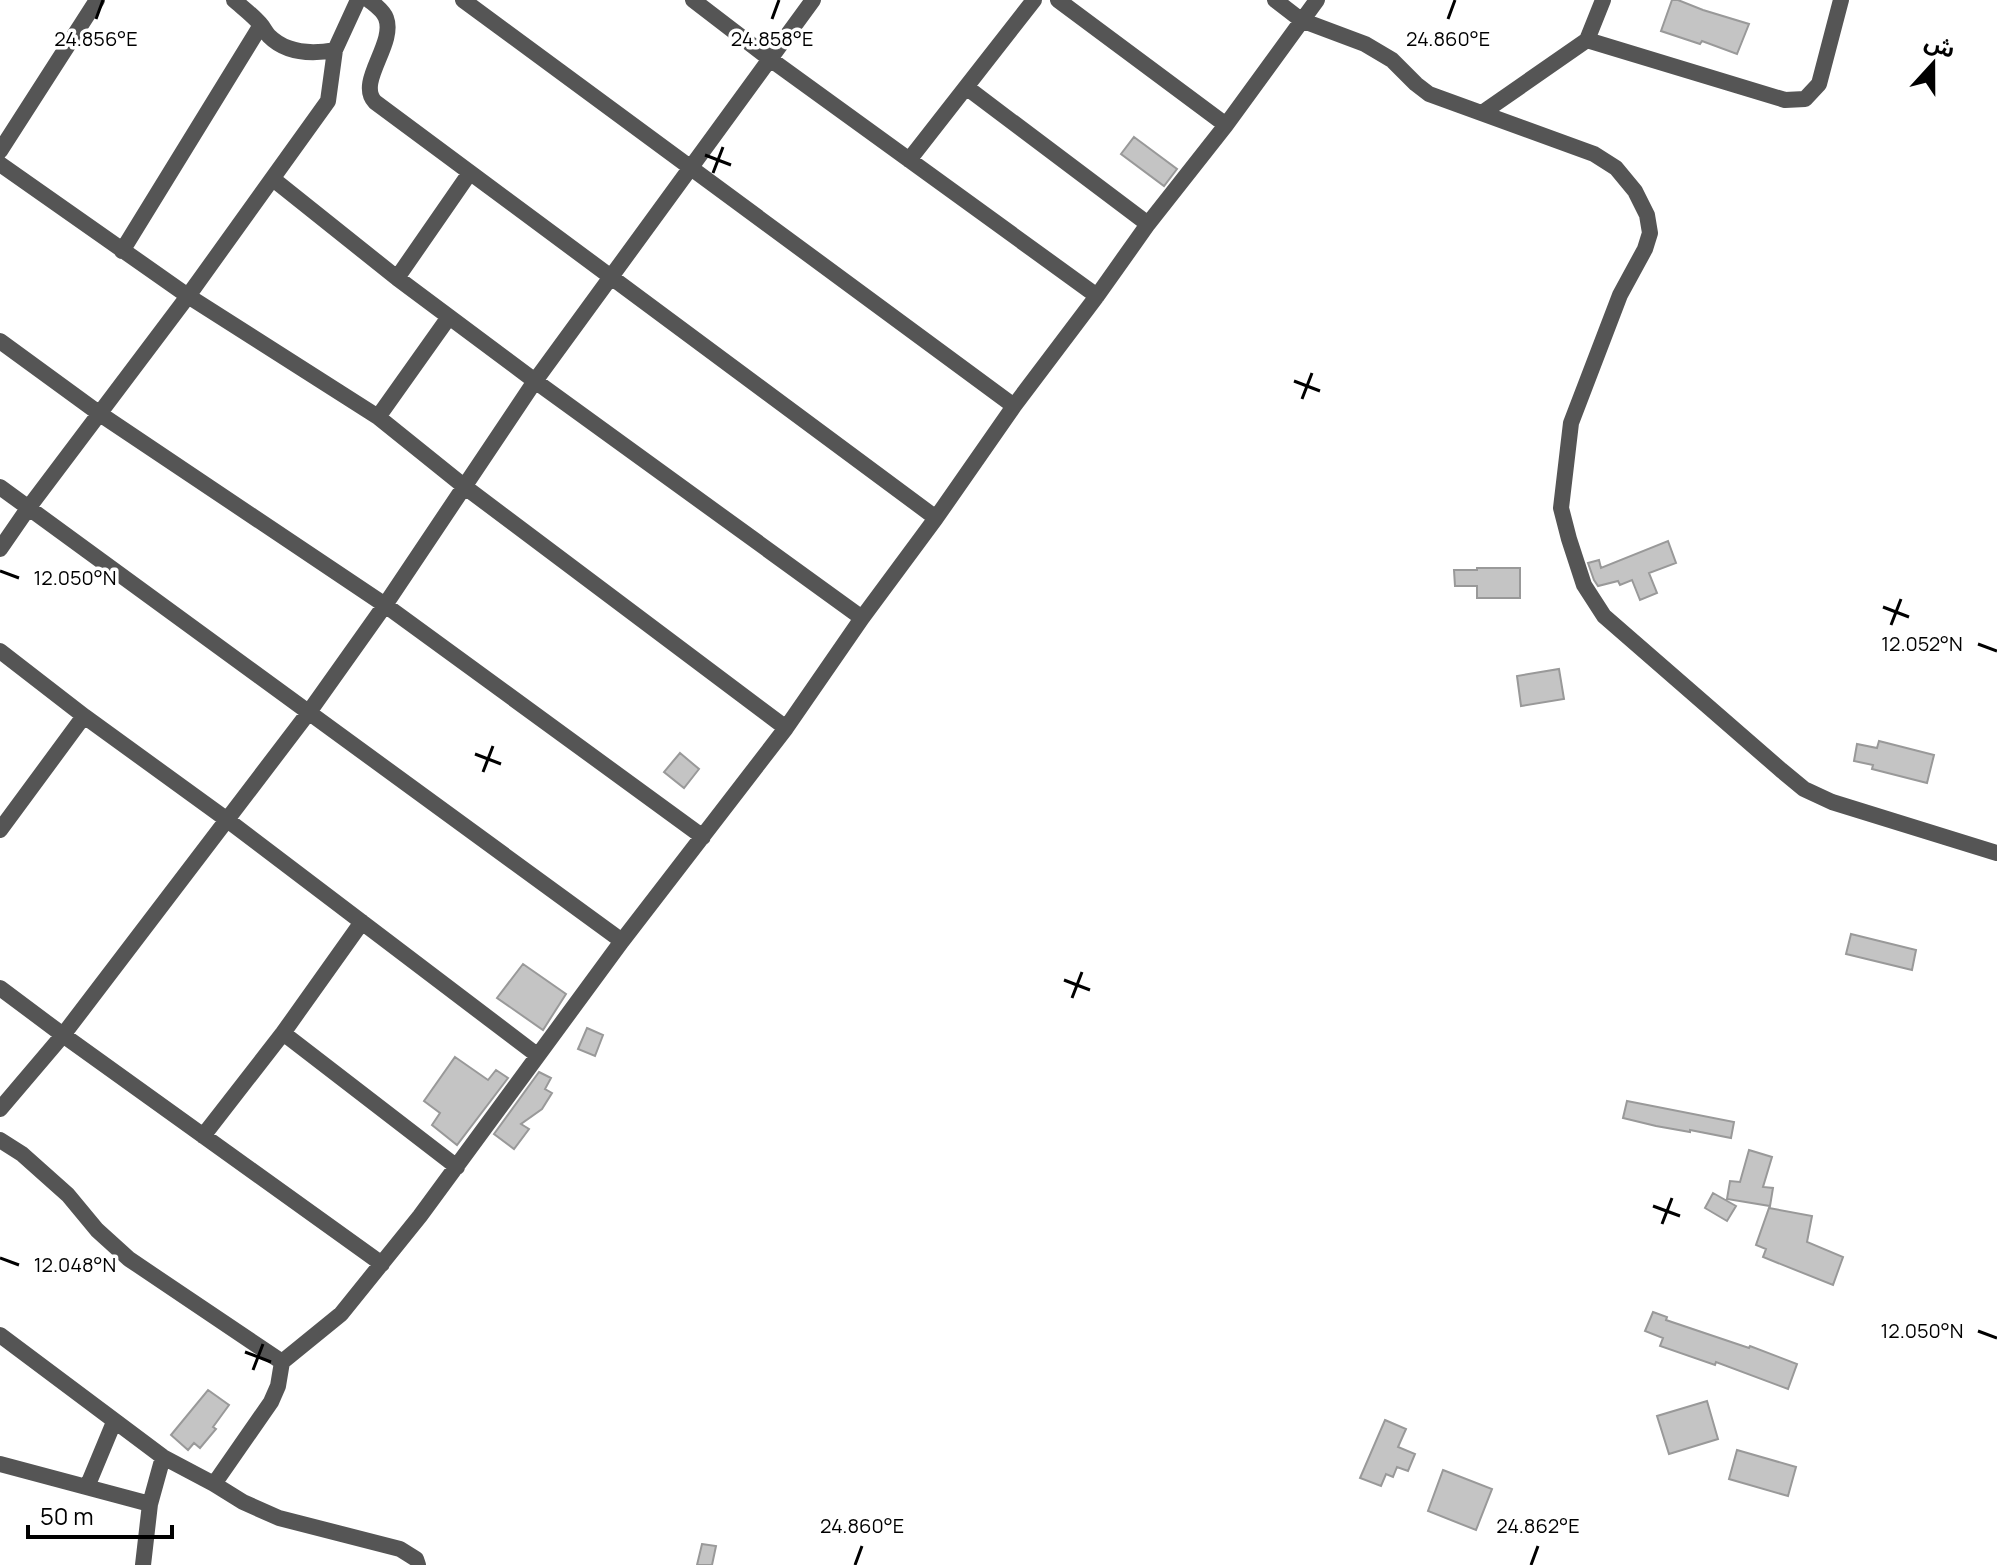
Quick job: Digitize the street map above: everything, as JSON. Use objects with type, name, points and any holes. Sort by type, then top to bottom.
[{"type":"street","points":[[0,151],[97,0]]},
{"type":"street","points":[[234,0],[283,46],[296,51],[320,53],[335,50]]},
{"type":"street","points":[[0,549],[328,101],[335,50],[358,0]]},
{"type":"street","points":[[369,0],[386,18],[388,33],[369,87],[370,97],[469,174],[936,518]]},
{"type":"street","points":[[463,0],[1014,406]]},
{"type":"street","points":[[693,0],[1097,296]]},
{"type":"street","points":[[0,1109],[63,1035],[309,712],[385,605],[535,381],[813,0]]},
{"type":"street","points":[[909,160],[1034,0]]},
{"type":"street","points":[[1058,0],[1226,125]]},
{"type":"street","points":[[1275,0],[1301,20],[1365,44],[1392,60],[1429,94],[1594,154],[1616,168],[1635,191],[1647,215],[1650,233],[1620,295],[1571,423],[1561,508],[1584,585],[1604,616],[1804,789],[1832,802],[1997,853]]},
{"type":"street","points":[[214,1484],[271,1402],[278,1386],[282,1362],[341,1314],[457,1167],[622,941],[786,728],[1014,406],[1317,0]]},
{"type":"street","points":[[1482,113],[1587,40],[1603,0]]},
{"type":"street","points":[[1587,40],[1785,100],[1805,99],[1819,84],[1841,0]]},
{"type":"street","points":[[122,251],[261,25]]},
{"type":"street","points":[[966,87],[1148,224]]},
{"type":"street","points":[[0,164],[188,296],[378,417],[465,487],[786,728]]},
{"type":"street","points":[[397,278],[469,174]]},
{"type":"street","points":[[273,179],[449,317],[862,618]]},
{"type":"street","points":[[378,417],[449,317]]},
{"type":"street","points":[[0,341],[100,414],[385,605],[703,837]]},
{"type":"street","points":[[0,487],[622,941]]},
{"type":"street","points":[[0,651],[537,1055]]},
{"type":"street","points":[[0,830],[84,716]]},
{"type":"street","points":[[203,1136],[283,1033],[362,922]]},
{"type":"street","points":[[0,988],[382,1264]]},
{"type":"street","points":[[283,1033],[457,1167]]},
{"type":"street","points":[[0,1140],[22,1154],[68,1195],[97,1230],[129,1259],[282,1362]]},
{"type":"street","points":[[0,1335],[163,1457],[243,1502],[279,1518],[400,1549],[416,1559],[418,1565]]},
{"type":"street","points":[[87,1487],[114,1422]]},
{"type":"street","points":[[143,1565],[150,1504],[163,1457]]},
{"type":"street","points":[[0,1464],[150,1504]]},
{"type":"building","points":[[1672,0],[1749,24],[1737,54],[1661,31]]},
{"type":"building","points":[[1134,137],[1177,169],[1164,186],[1121,154]]},
{"type":"building","points":[[1668,541],[1676,563],[1649,573],[1657,593],[1640,600],[1632,580],[1620,585],[1618,581],[1598,586],[1594,580],[1588,563],[1599,560],[1601,568]]},
{"type":"building","points":[[1520,568],[1520,598],[1477,598],[1477,586],[1455,586],[1454,570]]},
{"type":"building","points":[[1559,669],[1564,699],[1521,706],[1517,676]]},
{"type":"building","points":[[1879,741],[1934,755],[1927,783],[1872,769],[1873,765],[1854,761],[1857,744],[1877,748]]},
{"type":"building","points":[[680,753],[699,769],[684,788],[664,772]]},
{"type":"building","points":[[1851,934],[1916,950],[1912,970],[1846,954]]},
{"type":"building","points":[[523,964],[566,994],[543,1030],[497,998]]},
{"type":"building","points":[[587,1028],[603,1035],[595,1056],[578,1049]]},
{"type":"building","points":[[455,1057],[488,1080],[496,1070],[508,1078],[457,1145],[432,1125],[440,1113],[424,1101]]},
{"type":"building","points":[[539,1072],[551,1078],[545,1089],[552,1093],[542,1109],[521,1124],[529,1129],[514,1149],[494,1134]]},
{"type":"building","points":[[1627,1101],[1734,1122],[1731,1138],[1623,1118]]},
{"type":"building","points":[[1749,1150],[1772,1157],[1763,1187],[1773,1188],[1770,1206],[1727,1199],[1730,1181],[1740,1182]]},
{"type":"building","points":[[1713,1193],[1736,1206],[1727,1221],[1705,1208]]},
{"type":"building","points":[[1769,1208],[1812,1216],[1807,1242],[1843,1257],[1833,1285],[1763,1257],[1766,1249],[1756,1245]]},
{"type":"building","points":[[1653,1312],[1667,1317],[1666,1320],[1797,1364],[1788,1389],[1716,1362],[1715,1365],[1660,1346],[1663,1338],[1645,1331]]},
{"type":"building","points":[[208,1390],[229,1405],[213,1427],[216,1429],[200,1448],[194,1443],[188,1450],[171,1435]]},
{"type":"building","points":[[1707,1401],[1718,1439],[1669,1454],[1657,1416]]},
{"type":"building","points":[[1385,1420],[1406,1429],[1398,1447],[1415,1454],[1408,1471],[1397,1467],[1393,1477],[1386,1474],[1381,1486],[1360,1478]]},
{"type":"building","points":[[1737,1450],[1796,1467],[1788,1496],[1729,1479]]},
{"type":"building","points":[[1443,1470],[1492,1489],[1476,1530],[1428,1511]]},
{"type":"building","points":[[702,1544],[716,1546],[712,1565],[697,1565]]}]
